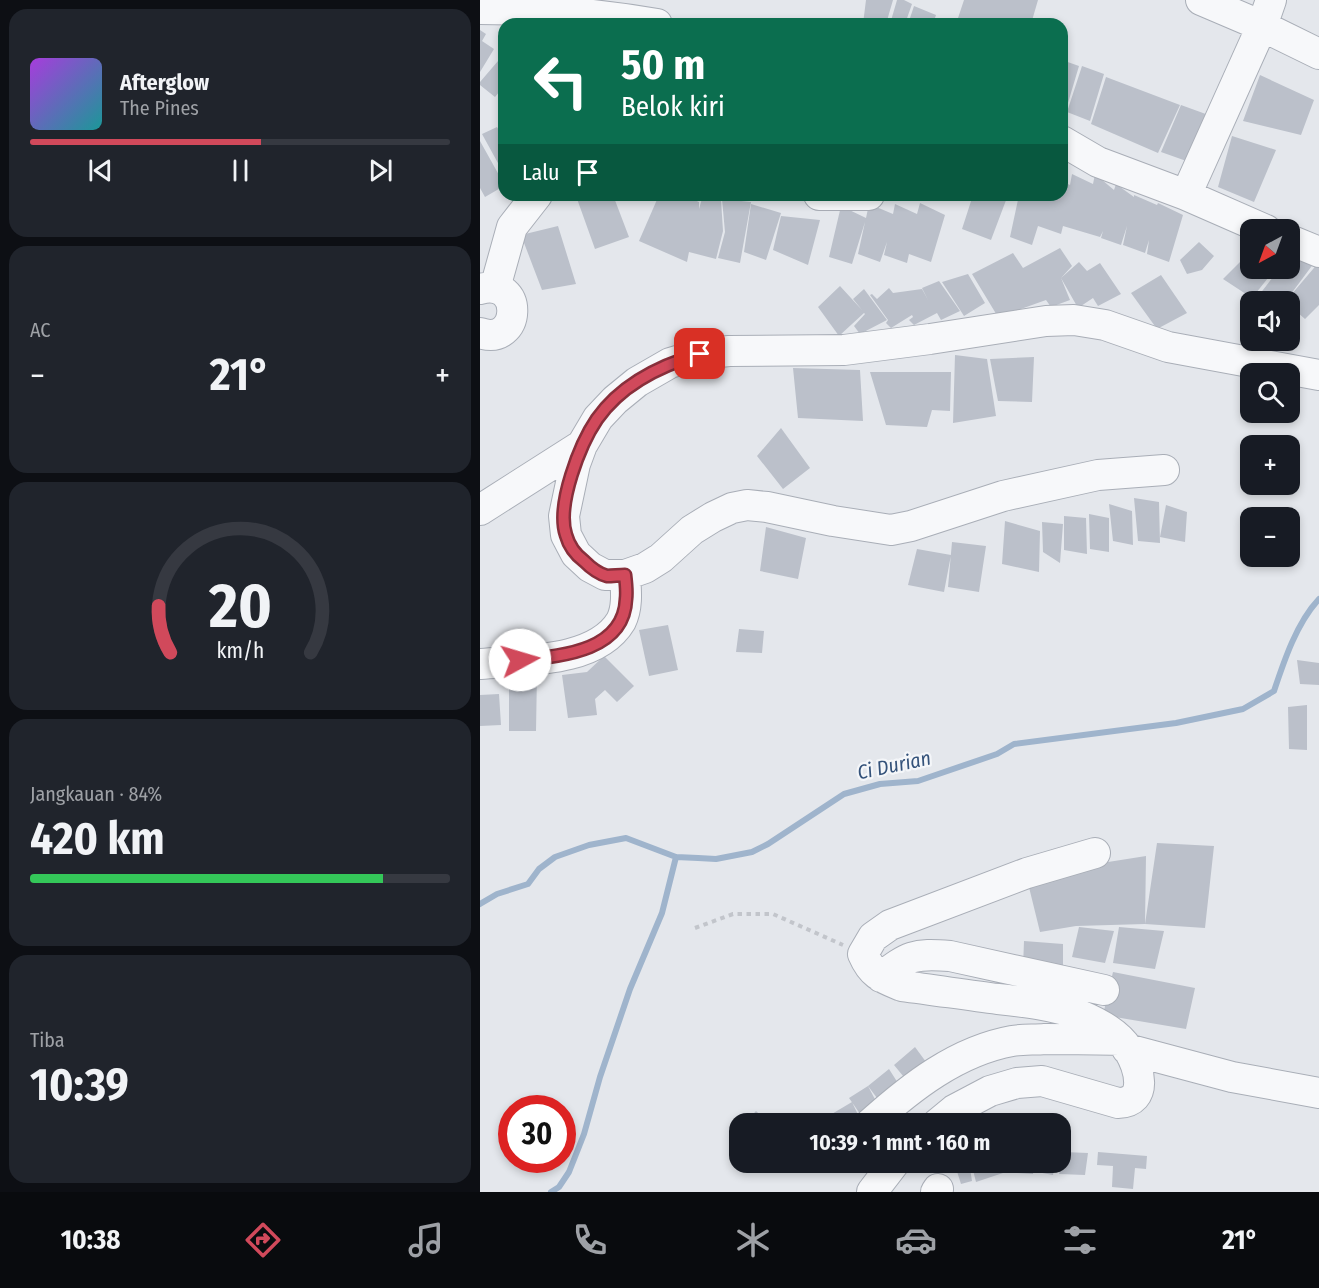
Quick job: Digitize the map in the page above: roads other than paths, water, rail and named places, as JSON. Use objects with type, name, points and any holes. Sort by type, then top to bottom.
[{"type":"street","points":[[1201,0],[1266,13],[1319,54]]},
{"type":"street","points":[[480,9],[510,4],[621,18]]},
{"type":"street","points":[[1186,195],[1266,13]]},
{"type":"street","points":[[1068,144],[1098,162],[1186,195],[1241,219]]},
{"type":"street","points":[[1068,163],[1098,162]]},
{"type":"street","points":[[480,333],[501,332],[512,320],[513,312],[508,297],[502,291],[487,288],[513,227],[532,201]]},
{"type":"street","points":[[1300,244],[1319,252]]},
{"type":"street","points":[[1164,470],[1098,475],[1003,496],[911,526],[891,530],[747,505],[732,508],[713,517],[692,530],[661,558],[645,568],[625,575],[605,576],[590,567],[576,554],[566,535],[564,516],[568,491],[582,446],[598,418],[637,382],[670,363],[700,354],[729,351],[844,350],[1046,321],[1074,320],[1105,325],[1168,347],[1319,375]]},
{"type":"street","points":[[480,510],[582,446]]},
{"type":"street","points":[[480,664],[560,657],[590,648],[608,637],[621,620],[626,600],[625,575]]},
{"type":"street","points":[[950,1113],[990,1091],[1017,1083],[1042,1081],[1118,1102],[1128,1102],[1135,1097],[1138,1091],[1139,1079],[1123,1044],[1103,1025],[1078,1014],[1045,1005],[902,986],[881,977],[868,967],[863,954],[873,936],[890,925],[1027,873],[1095,853]]},
{"type":"street","points":[[881,977],[906,959],[926,954],[950,956],[1104,990]]},
{"type":"street","points":[[882,1113],[904,1094],[939,1071],[982,1049],[1014,1040],[1084,1038],[1123,1044],[1232,1077],[1319,1093]]},
{"type":"street","points":[[872,1192],[887,1173]]},
{"type":"waterway","name":"Ci Durian","points":[[480,904],[497,894],[528,884],[539,869],[555,857],[589,845],[626,838],[676,857],[716,859],[752,852],[844,794],[880,784],[918,781],[997,754],[1014,744],[1176,723],[1243,709],[1274,691],[1298,630],[1319,599]]},
{"type":"waterway","points":[[551,1192],[559,1187],[569,1172],[584,1134],[600,1077],[630,989],[662,913],[676,857]]}]
